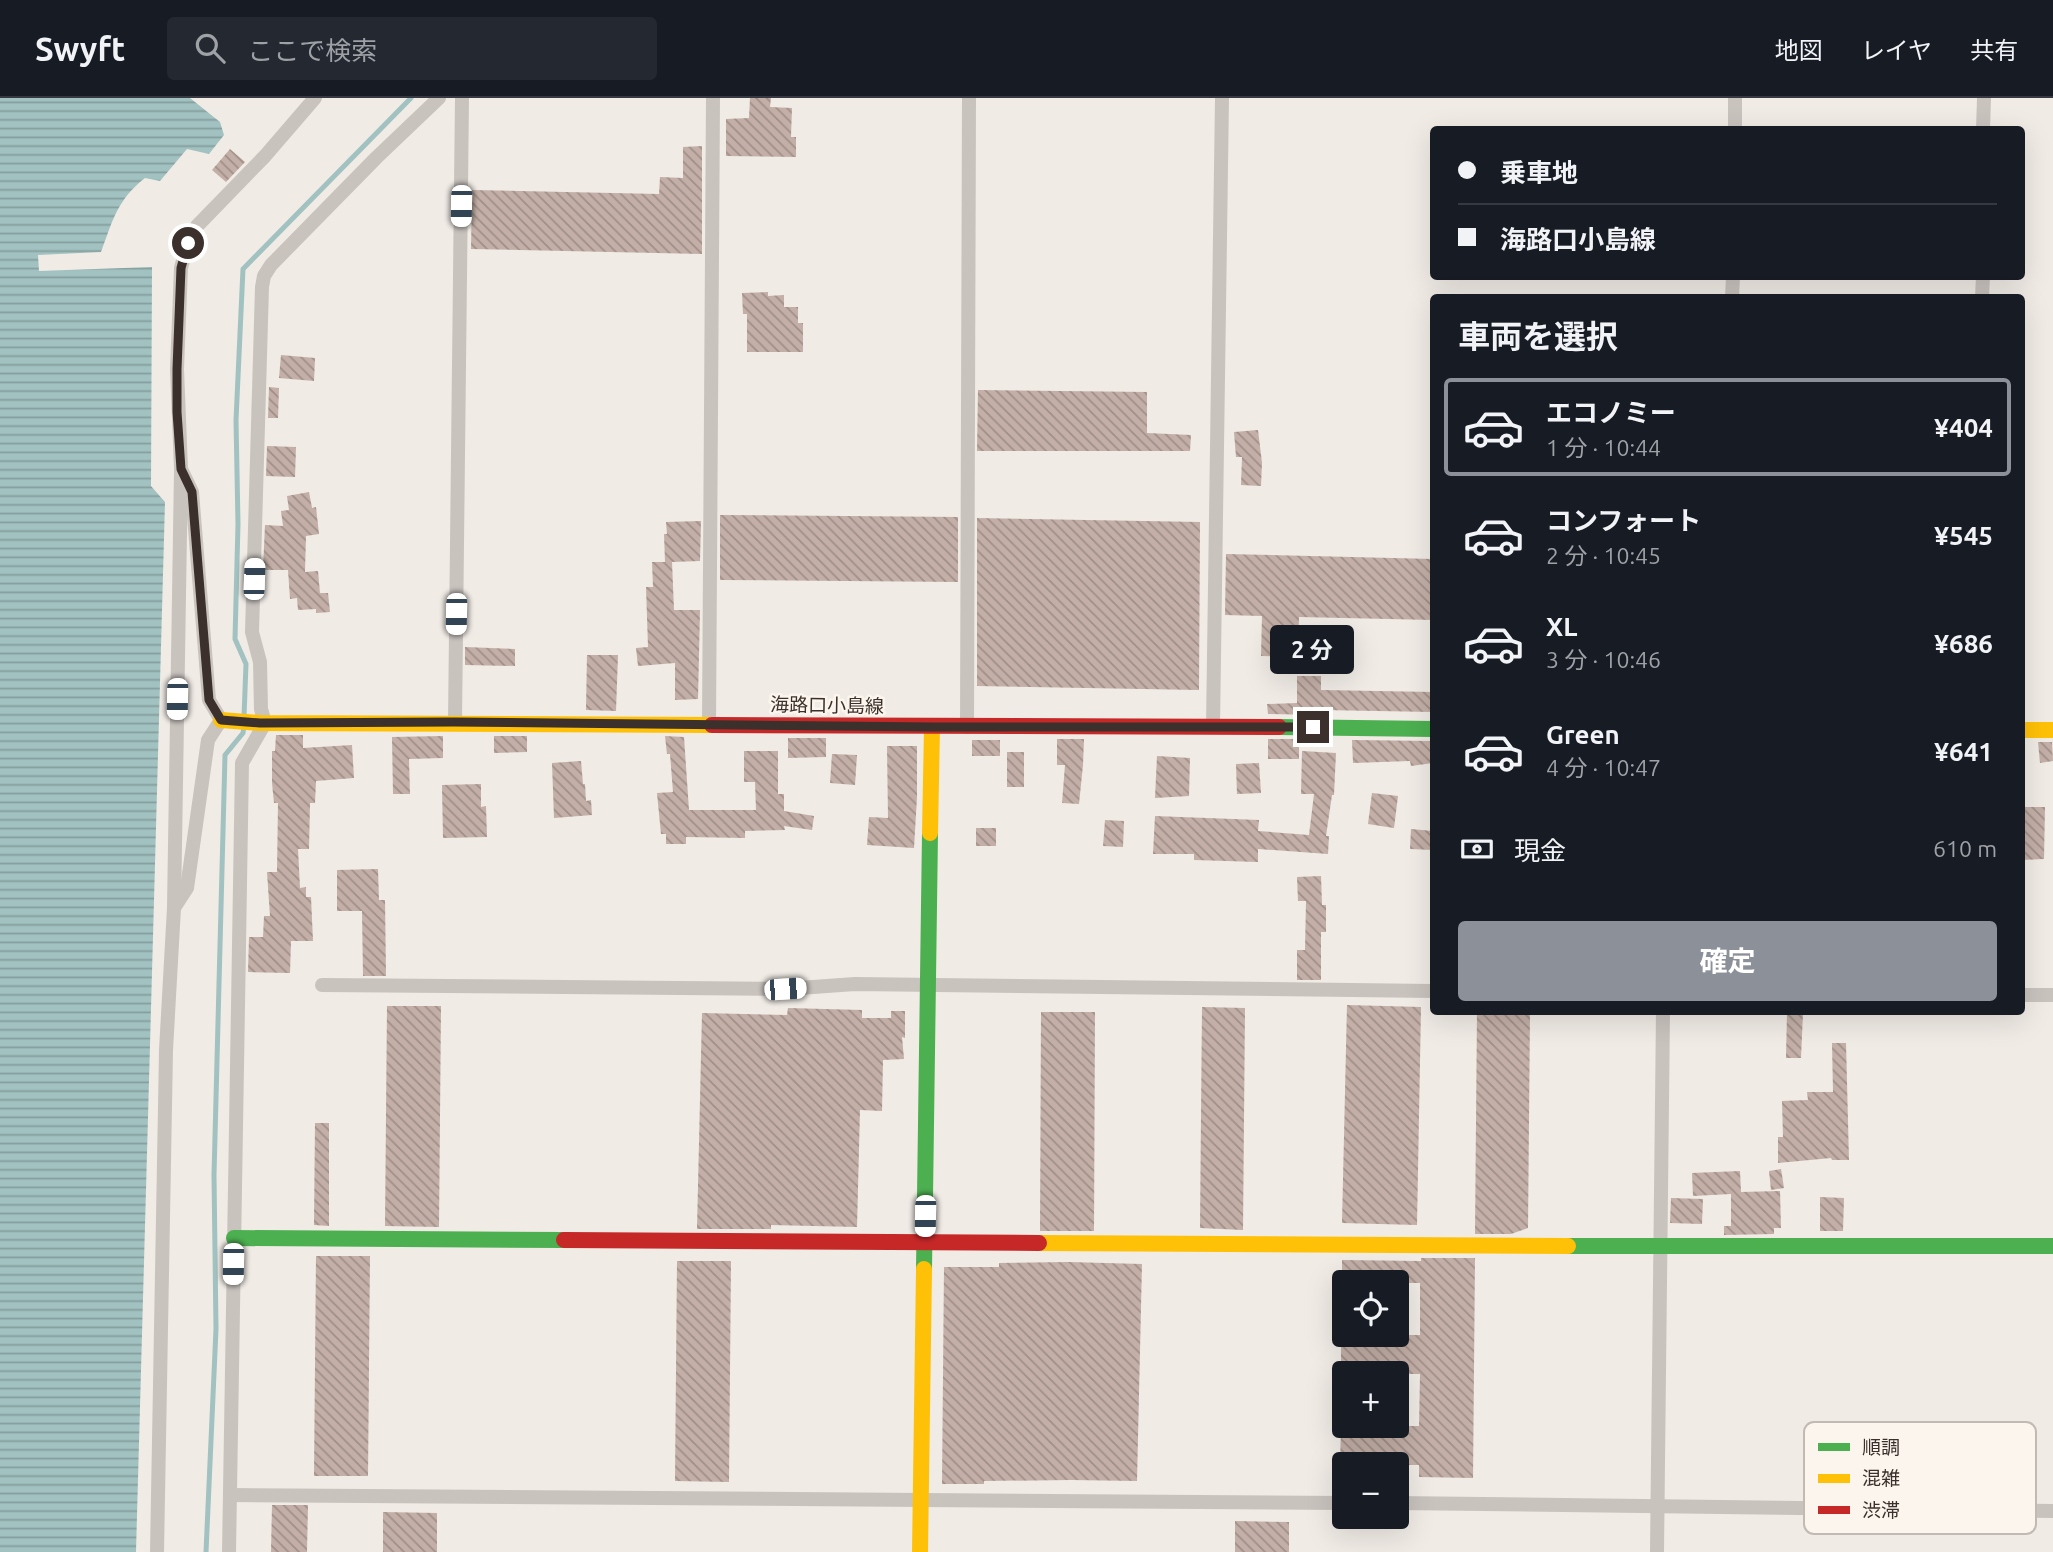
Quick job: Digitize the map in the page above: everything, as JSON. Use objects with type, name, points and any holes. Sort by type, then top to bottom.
[{"type":"street","points":[[157,1552],[166,1050],[174,908],[181,469],[177,369],[181,268],[188,243],[197,226],[265,156],[314,98]]},
{"type":"street","points":[[229,1552],[242,763],[263,723],[260,662],[252,632],[264,276],[271,265],[367,167],[439,98]]},
{"type":"street","points":[[454,722],[462,98]]},
{"type":"street","points":[[709,724],[713,98]]},
{"type":"street","points":[[967,727],[969,98]]},
{"type":"street","points":[[1213,726],[1222,98]]},
{"type":"street","points":[[1735,98],[1735,126]]},
{"type":"street","points":[[1983,126],[1984,98]]},
{"type":"street","points":[[174,908],[187,888],[208,740],[221,720],[209,700],[192,492],[181,469]]},
{"type":"street","name":"海路口小島線","points":[[221,720],[239,723],[1430,729]]},
{"type":"street","points":[[920,1552],[932,727]]},
{"type":"street","points":[[2025,730],[2053,730]]},
{"type":"street","points":[[323,985],[785,989],[855,984],[1430,991]]},
{"type":"street","points":[[2025,995],[2053,995]]},
{"type":"street","points":[[1657,1552],[1663,1015]]},
{"type":"street","points":[[234,1238],[925,1244],[2053,1246]]},
{"type":"street","points":[[230,1494],[1332,1503]]},
{"type":"street","points":[[1409,1503],[1804,1507]]},
{"type":"water","points":[[0,98],[190,98],[220,122],[224,135],[209,154],[187,149],[160,181],[145,178],[136,186],[117,211],[101,252],[38,255],[39,271],[152,267],[151,486],[165,502],[136,1552],[0,1552]]},
{"type":"building","points":[[750,98],[771,98],[770,107],[792,108],[791,137],[796,137],[796,157],[726,156],[726,119],[749,118]]},
{"type":"building","points":[[702,146],[702,254],[471,249],[472,190],[659,194],[660,177],[683,178],[683,147]]},
{"type":"building","points":[[230,149],[245,162],[226,182],[212,170]]},
{"type":"building","points":[[768,292],[768,296],[784,295],[784,307],[798,307],[798,323],[803,323],[803,352],[747,352],[747,314],[743,314],[742,293]]},
{"type":"building","points":[[281,355],[315,358],[314,381],[279,378]]},
{"type":"building","points":[[269,387],[279,388],[278,418],[268,418]]},
{"type":"building","points":[[978,390],[1147,392],[1147,433],[1191,435],[1190,451],[977,451]]},
{"type":"building","points":[[1258,430],[1262,463],[1261,486],[1241,485],[1242,457],[1236,457],[1234,432]]},
{"type":"building","points":[[267,446],[296,447],[295,477],[266,476]]},
{"type":"building","points":[[309,492],[312,508],[316,507],[319,534],[306,536],[305,572],[318,571],[320,593],[328,593],[330,612],[316,613],[316,609],[298,610],[297,598],[290,599],[288,570],[263,570],[265,525],[283,526],[281,511],[289,510],[287,496]]},
{"type":"building","points":[[720,515],[958,517],[958,582],[720,580]]},
{"type":"building","points":[[977,518],[1200,522],[1199,690],[977,686]]},
{"type":"building","points":[[701,521],[700,561],[672,562],[674,610],[700,610],[698,699],[675,700],[675,663],[638,666],[636,648],[648,647],[646,587],[653,587],[652,562],[665,562],[666,522]]},
{"type":"building","points":[[1226,554],[1430,559],[1430,620],[1299,617],[1298,657],[1261,656],[1262,616],[1225,615]]},
{"type":"building","points":[[465,647],[515,649],[515,666],[465,665]]},
{"type":"building","points":[[587,655],[618,655],[616,711],[586,710]]},
{"type":"building","points":[[1297,676],[1321,676],[1321,690],[1430,692],[1430,712],[1321,710],[1321,715],[1268,714],[1267,704],[1297,703]]},
{"type":"building","points":[[276,735],[303,735],[303,748],[352,745],[354,778],[316,781],[315,803],[310,803],[309,849],[298,849],[300,888],[306,887],[306,897],[311,897],[313,941],[291,941],[290,973],[248,972],[249,937],[263,937],[264,916],[270,916],[267,872],[277,872],[278,803],[274,803],[272,783],[272,751],[275,751]]},
{"type":"building","points":[[443,736],[443,758],[409,759],[410,794],[393,794],[392,737]]},
{"type":"building","points":[[494,736],[527,736],[527,752],[494,753]]},
{"type":"building","points":[[665,736],[684,737],[689,810],[756,810],[755,782],[744,782],[744,751],[778,751],[778,794],[784,794],[784,811],[814,816],[812,830],[784,826],[785,830],[745,831],[745,838],[686,837],[686,844],[666,844],[666,834],[661,834],[657,793],[673,792],[670,754],[667,754]]},
{"type":"building","points":[[788,738],[826,738],[826,757],[788,758]]},
{"type":"building","points":[[1057,739],[1084,739],[1079,804],[1062,803],[1065,765],[1057,765]]},
{"type":"building","points":[[1268,739],[1299,739],[1299,759],[1268,759]]},
{"type":"building","points":[[972,740],[1000,740],[1000,756],[972,756]]},
{"type":"building","points":[[1352,740],[1430,741],[1430,763],[1411,766],[1410,761],[1353,763]]},
{"type":"building","points":[[2038,742],[2052,742],[2053,761],[2040,763]]},
{"type":"building","points":[[887,746],[917,746],[914,848],[867,845],[869,817],[888,818]]},
{"type":"building","points":[[1302,751],[1336,753],[1334,795],[1326,836],[1329,836],[1328,854],[1258,849],[1258,862],[1194,860],[1194,854],[1153,854],[1155,816],[1259,820],[1258,831],[1309,835],[1314,794],[1301,794]]},
{"type":"building","points":[[1007,752],[1024,752],[1024,787],[1007,787]]},
{"type":"building","points":[[832,754],[857,755],[855,785],[830,783]]},
{"type":"building","points":[[1157,756],[1190,758],[1189,796],[1155,798]]},
{"type":"building","points":[[581,761],[586,801],[591,800],[592,815],[554,818],[552,763]]},
{"type":"building","points":[[1259,763],[1261,793],[1237,794],[1236,764]]},
{"type":"building","points":[[481,784],[481,807],[486,806],[487,837],[443,838],[442,785]]},
{"type":"building","points":[[1372,793],[1398,796],[1394,828],[1368,824]]},
{"type":"building","points":[[2025,807],[2045,807],[2044,859],[2025,860]]},
{"type":"building","points":[[1105,820],[1124,821],[1123,847],[1103,846]]},
{"type":"building","points":[[976,828],[996,828],[996,846],[976,846]]},
{"type":"building","points":[[1411,829],[1430,831],[1430,850],[1410,849]]},
{"type":"building","points":[[378,869],[379,900],[385,900],[386,976],[363,976],[362,911],[337,911],[337,870]]},
{"type":"building","points":[[1321,876],[1322,905],[1326,905],[1326,932],[1321,932],[1321,980],[1297,980],[1297,950],[1305,950],[1306,901],[1298,901],[1297,877]]},
{"type":"building","points":[[1347,1005],[1421,1007],[1417,1225],[1342,1223]]},
{"type":"building","points":[[387,1006],[441,1006],[439,1227],[385,1226]]},
{"type":"building","points":[[1202,1007],[1245,1008],[1243,1230],[1200,1228]]},
{"type":"building","points":[[788,1008],[862,1010],[862,1018],[891,1018],[891,1011],[905,1011],[905,1038],[902,1037],[904,1059],[883,1060],[882,1111],[860,1110],[857,1227],[771,1225],[771,1229],[697,1229],[702,1013],[787,1015]]},
{"type":"building","points":[[1041,1012],[1095,1012],[1094,1231],[1040,1231]]},
{"type":"building","points":[[1477,1015],[1530,1015],[1528,1228],[1511,1234],[1475,1234]]},
{"type":"building","points":[[1787,1015],[1803,1015],[1801,1058],[1786,1058]]},
{"type":"building","points":[[1832,1043],[1846,1043],[1849,1160],[1831,1158],[1778,1163],[1778,1137],[1783,1137],[1782,1101],[1808,1100],[1807,1092],[1833,1092]]},
{"type":"building","points":[[315,1123],[329,1123],[329,1226],[314,1225]]},
{"type":"building","points":[[1781,1169],[1784,1188],[1771,1190],[1769,1171]]},
{"type":"building","points":[[1740,1171],[1741,1192],[1780,1191],[1781,1228],[1774,1228],[1774,1234],[1724,1235],[1724,1226],[1731,1226],[1731,1194],[1693,1196],[1692,1173]]},
{"type":"building","points":[[1820,1197],[1844,1198],[1843,1231],[1820,1231]]},
{"type":"building","points":[[1671,1198],[1703,1199],[1702,1224],[1670,1223]]},
{"type":"building","points":[[316,1256],[370,1256],[368,1476],[314,1476]]},
{"type":"building","points":[[1421,1258],[1475,1258],[1473,1478],[1419,1477],[1419,1465],[1409,1465],[1409,1452],[1340,1452],[1341,1438],[1409,1438],[1409,1426],[1419,1426],[1420,1374],[1409,1374],[1409,1361],[1341,1361],[1341,1347],[1409,1347],[1409,1335],[1420,1335],[1420,1283],[1409,1283],[1409,1270],[1342,1270],[1342,1260],[1421,1261]]},
{"type":"building","points":[[677,1261],[731,1261],[729,1482],[675,1481]]},
{"type":"building","points":[[999,1263],[1142,1264],[1137,1481],[984,1481],[984,1484],[942,1484],[944,1267],[999,1267]]},
{"type":"building","points":[[272,1505],[308,1505],[307,1552],[271,1552]]},
{"type":"building","points":[[383,1512],[437,1513],[437,1552],[383,1552]]},
{"type":"building","points":[[1235,1521],[1289,1522],[1289,1552],[1235,1552]]},
{"type":"waterway","points":[[244,717],[246,664],[235,639],[238,524],[236,420],[243,269],[411,98]]},
{"type":"waterway","points":[[206,1552],[216,1329],[214,1175],[225,755],[243,733],[244,726]]},
{"type":"traffic: fast","points":[[1279,727],[1430,729]]},
{"type":"traffic: fast","points":[[924,1269],[930,833]]},
{"type":"traffic: fast","points":[[234,1238],[564,1240]]},
{"type":"traffic: fast","points":[[1568,1246],[2053,1246]]},
{"type":"traffic: slow","points":[[221,720],[260,723],[712,725]]},
{"type":"traffic: slow","points":[[930,833],[932,727]]},
{"type":"traffic: slow","points":[[2025,730],[2053,730]]},
{"type":"traffic: slow","points":[[1039,1243],[1568,1246]]},
{"type":"traffic: slow","points":[[920,1552],[924,1269]]},
{"type":"traffic: jam","points":[[712,725],[1279,727]]},
{"type":"traffic: jam","points":[[564,1240],[1039,1243]]},
{"type":"route","points":[[188,243],[181,268],[177,412],[181,469],[192,492],[209,700],[221,720],[239,723],[1313,727]]}]
